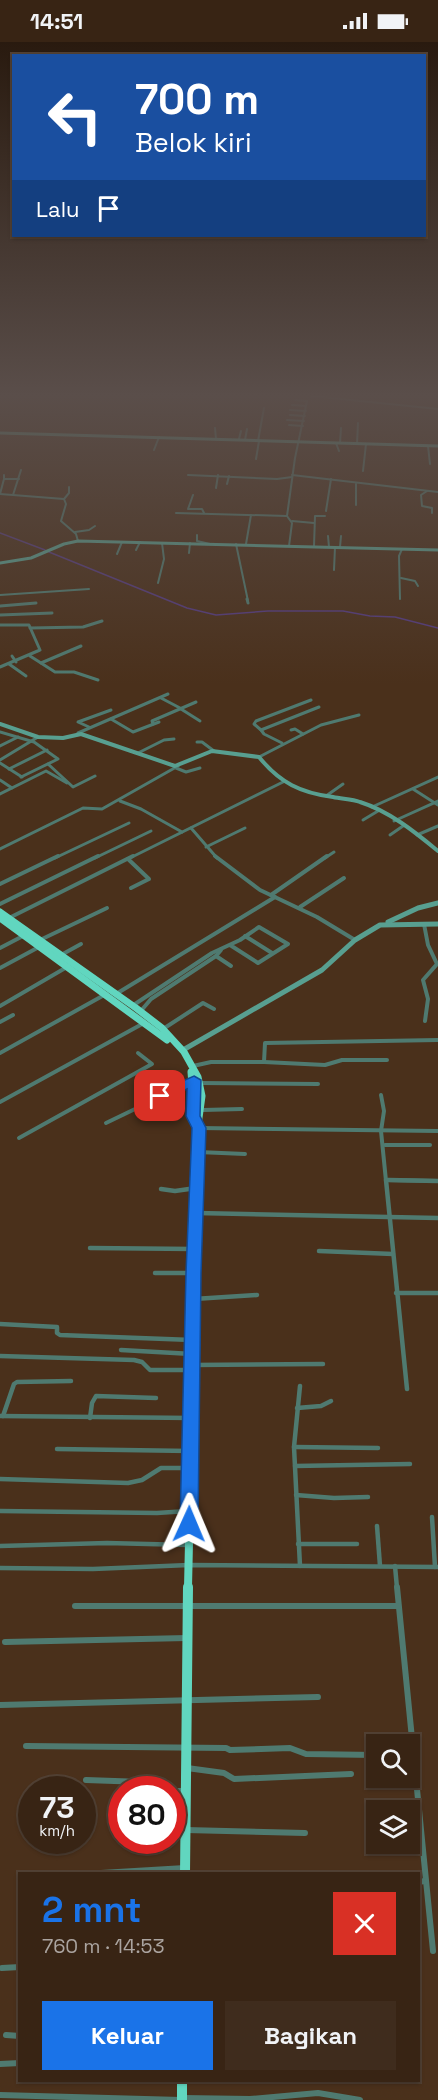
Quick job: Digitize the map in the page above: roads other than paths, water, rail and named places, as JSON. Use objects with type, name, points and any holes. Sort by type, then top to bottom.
[{"type":"highway","points":[[0,912],[4,919],[24,935],[61,955],[111,993],[180,1052],[197,1082],[193,1116],[199,1126]]},
{"type":"highway","points":[[4,919],[40,943],[67,967],[132,1006],[163,1030],[183,1050],[193,1066],[203,1110],[199,1126],[193,1273],[186,1776]]},
{"type":"highway","points":[[185,1854],[185,1871]]},
{"type":"highway","points":[[182,2082],[182,2099]]},
{"type":"street","points":[[64,499],[69,492]]},
{"type":"street","points":[[287,516],[290,492]]},
{"type":"street","points":[[326,511],[329,492]]},
{"type":"street","points":[[356,492],[356,505]]},
{"type":"street","points":[[425,492],[421,495],[422,506],[432,508],[432,513]]},
{"type":"street","points":[[0,494],[64,499]]},
{"type":"street","points":[[193,495],[188,509],[202,509],[204,513]]},
{"type":"street","points":[[64,499],[66,504],[61,520],[74,532],[78,541]]},
{"type":"street","points":[[176,513],[287,516],[292,521],[314,523]]},
{"type":"street","points":[[246,544],[251,515]]},
{"type":"street","points":[[314,546],[316,516],[325,516]]},
{"type":"street","points":[[289,546],[292,521]]},
{"type":"street","points":[[74,532],[86,531],[95,526]]},
{"type":"street","points":[[197,535],[196,541],[210,544]]},
{"type":"street","points":[[328,536],[329,547]]},
{"type":"street","points":[[340,547],[341,536]]},
{"type":"street","points":[[0,563],[21,561],[78,541],[438,550]]},
{"type":"street","points":[[117,554],[122,542]]},
{"type":"street","points":[[136,550],[140,542]]},
{"type":"street","points":[[158,583],[164,559],[162,543]]},
{"type":"street","points":[[189,553],[190,543]]},
{"type":"street","points":[[236,544],[248,603]]},
{"type":"street","points":[[334,570],[335,547]]},
{"type":"street","points":[[400,599],[401,578],[398,559],[402,549]]},
{"type":"street","points":[[401,578],[415,581],[418,586]]},
{"type":"street","points":[[0,595],[89,589]]},
{"type":"street","points":[[0,606],[36,603]]},
{"type":"street","points":[[0,615],[52,613]]},
{"type":"street","points":[[30,628],[83,627],[102,621]]},
{"type":"street","points":[[0,625],[26,624],[40,650],[0,667]]},
{"type":"street","points":[[41,664],[81,646]]},
{"type":"street","points":[[12,656],[16,662]]},
{"type":"street","points":[[30,656],[55,672],[74,672],[98,680]]},
{"type":"street","points":[[4,660],[26,676]]},
{"type":"street","points":[[0,724],[39,737],[63,738],[168,694]]},
{"type":"street","points":[[161,698],[200,721]]},
{"type":"street","points":[[169,701],[175,699]]},
{"type":"street","points":[[283,744],[254,724],[256,721],[311,700]]},
{"type":"street","points":[[154,724],[151,721],[196,702]]},
{"type":"street","points":[[261,730],[319,707]]},
{"type":"street","points":[[90,728],[78,722],[111,710]]},
{"type":"street","points":[[0,849],[83,808],[99,810],[120,801],[177,767],[214,751],[259,757],[303,734],[346,717],[359,715]]},
{"type":"street","points":[[110,719],[134,733],[159,722]]},
{"type":"street","points":[[291,730],[295,729],[303,734]]},
{"type":"street","points":[[0,732],[34,742],[58,759],[21,777]]},
{"type":"street","points":[[78,733],[186,772],[200,768]]},
{"type":"street","points":[[0,746],[18,737]]},
{"type":"street","points":[[27,780],[0,761],[39,737]]},
{"type":"street","points":[[138,753],[164,740],[174,739]]},
{"type":"street","points":[[197,742],[212,747],[214,751]]},
{"type":"street","points":[[9,769],[47,750]]},
{"type":"street","points":[[259,757],[270,772],[303,794],[360,801],[438,850]]},
{"type":"street","points":[[48,764],[67,783]]},
{"type":"street","points":[[0,794],[46,771],[73,787],[95,776]]},
{"type":"street","points":[[372,807],[438,777]]},
{"type":"street","points":[[0,780],[12,788]]},
{"type":"street","points":[[4,919],[283,782]]},
{"type":"street","points":[[326,797],[343,784]]},
{"type":"street","points":[[412,789],[437,803]]},
{"type":"street","points":[[120,801],[141,808],[183,832]]},
{"type":"street","points":[[394,821],[437,803]]},
{"type":"street","points":[[363,820],[378,811]]},
{"type":"street","points":[[0,884],[129,823]]},
{"type":"street","points":[[390,835],[403,826]]},
{"type":"street","points":[[417,835],[438,826]]},
{"type":"street","points":[[191,828],[206,847],[260,891],[299,907],[355,940]]},
{"type":"street","points":[[206,847],[245,828]]},
{"type":"street","points":[[0,904],[151,831]]},
{"type":"street","points":[[0,1053],[111,993],[273,895],[334,852]]},
{"type":"street","points":[[128,859],[149,879],[131,888]]},
{"type":"street","points":[[299,907],[344,878]]},
{"type":"street","points":[[183,1050],[322,970],[355,940],[412,911],[438,903]]},
{"type":"street","points":[[0,968],[40,943],[107,908]]},
{"type":"street","points":[[387,923],[438,924]]},
{"type":"street","points":[[424,923],[428,945],[437,963],[423,980],[428,999],[424,1013],[425,1021]]},
{"type":"street","points":[[132,1006],[221,950],[259,927],[288,944],[258,963],[230,945]]},
{"type":"street","points":[[0,948],[24,935]]},
{"type":"street","points":[[244,936],[272,953]]},
{"type":"street","points":[[61,955],[81,944]]},
{"type":"street","points":[[140,1012],[151,999],[216,956],[221,950]]},
{"type":"street","points":[[216,956],[231,966]]},
{"type":"street","points":[[0,1006],[67,967]]},
{"type":"street","points":[[163,1030],[203,1003],[214,1009]]},
{"type":"street","points":[[0,1022],[13,1015]]},
{"type":"street","points":[[0,1102],[145,1022]]},
{"type":"street","points":[[264,1062],[265,1043],[438,1040]]},
{"type":"street","points":[[19,1138],[152,1064],[138,1053]]},
{"type":"street","points":[[193,1066],[211,1062],[325,1065],[342,1060],[387,1060]]},
{"type":"street","points":[[106,1123],[197,1082],[318,1084]]},
{"type":"street","points":[[381,1095],[384,1111],[381,1131],[385,1145],[396,1293],[407,1389]]},
{"type":"street","points":[[203,1110],[242,1109]]},
{"type":"street","points":[[199,1126],[438,1131]]},
{"type":"street","points":[[385,1145],[430,1145]]},
{"type":"street","points":[[198,1152],[245,1154]]},
{"type":"street","points":[[388,1180],[438,1181]]},
{"type":"street","points":[[161,1189],[175,1191],[197,1188]]},
{"type":"street","points":[[197,1213],[438,1218]]},
{"type":"street","points":[[90,1248],[194,1249]]},
{"type":"street","points":[[319,1251],[393,1254]]},
{"type":"street","points":[[155,1274],[193,1273]]},
{"type":"street","points":[[396,1293],[438,1293]]},
{"type":"street","points":[[193,1299],[257,1295]]},
{"type":"street","points":[[0,1324],[57,1327],[57,1333],[60,1335],[192,1340]]},
{"type":"street","points":[[121,1350],[192,1354]]},
{"type":"street","points":[[0,1356],[134,1360],[142,1362],[150,1370],[323,1364]]},
{"type":"street","points":[[71,1382],[17,1382],[14,1384],[2,1416],[191,1419]]},
{"type":"street","points":[[300,1386],[294,1447],[300,1566]]},
{"type":"street","points":[[90,1418],[92,1403],[96,1396],[156,1398]]},
{"type":"street","points":[[297,1408],[321,1406],[330,1401]]},
{"type":"street","points":[[294,1447],[378,1448]]},
{"type":"street","points":[[57,1449],[191,1451]]},
{"type":"street","points":[[295,1467],[410,1464]]},
{"type":"street","points":[[0,1479],[88,1481],[101,1484],[134,1482],[161,1468],[190,1468]]},
{"type":"street","points":[[296,1495],[334,1498],[368,1497]]},
{"type":"street","points":[[0,1511],[157,1513],[189,1511]]},
{"type":"street","points":[[0,1568],[93,1569],[189,1565],[437,1568],[432,1517]]},
{"type":"street","points":[[376,1526],[380,1566]]},
{"type":"street","points":[[0,1546],[107,1543],[189,1545]]},
{"type":"street","points":[[298,1544],[357,1544]]},
{"type":"street","points":[[394,1566],[410,1734]]},
{"type":"street","points":[[75,1606],[399,1606]]},
{"type":"street","points":[[5,1642],[188,1638]]},
{"type":"street","points":[[0,1705],[318,1697]]},
{"type":"street","points":[[26,1746],[186,1747],[231,1750],[290,1748],[306,1754],[366,1755]]},
{"type":"street","points":[[186,1768],[225,1773],[234,1779],[351,1774]]},
{"type":"street","points":[[415,1788],[422,1882],[433,1951]]},
{"type":"street","points":[[186,1830],[305,1833]]},
{"type":"street","points":[[143,1872],[185,1871]]},
{"type":"street","points":[[2,1968],[18,1966]]},
{"type":"street","points":[[6,2035],[18,2036]]},
{"type":"street","points":[[0,2064],[18,2063]]},
{"type":"street","points":[[0,2095],[250,2099],[318,2093],[360,2100]]},
{"type":"waterway","points":[[0,533],[45,550]]},
{"type":"waterway","points":[[49,552],[187,608],[216,615],[268,611],[343,611],[370,616],[395,617],[438,628]]}]
